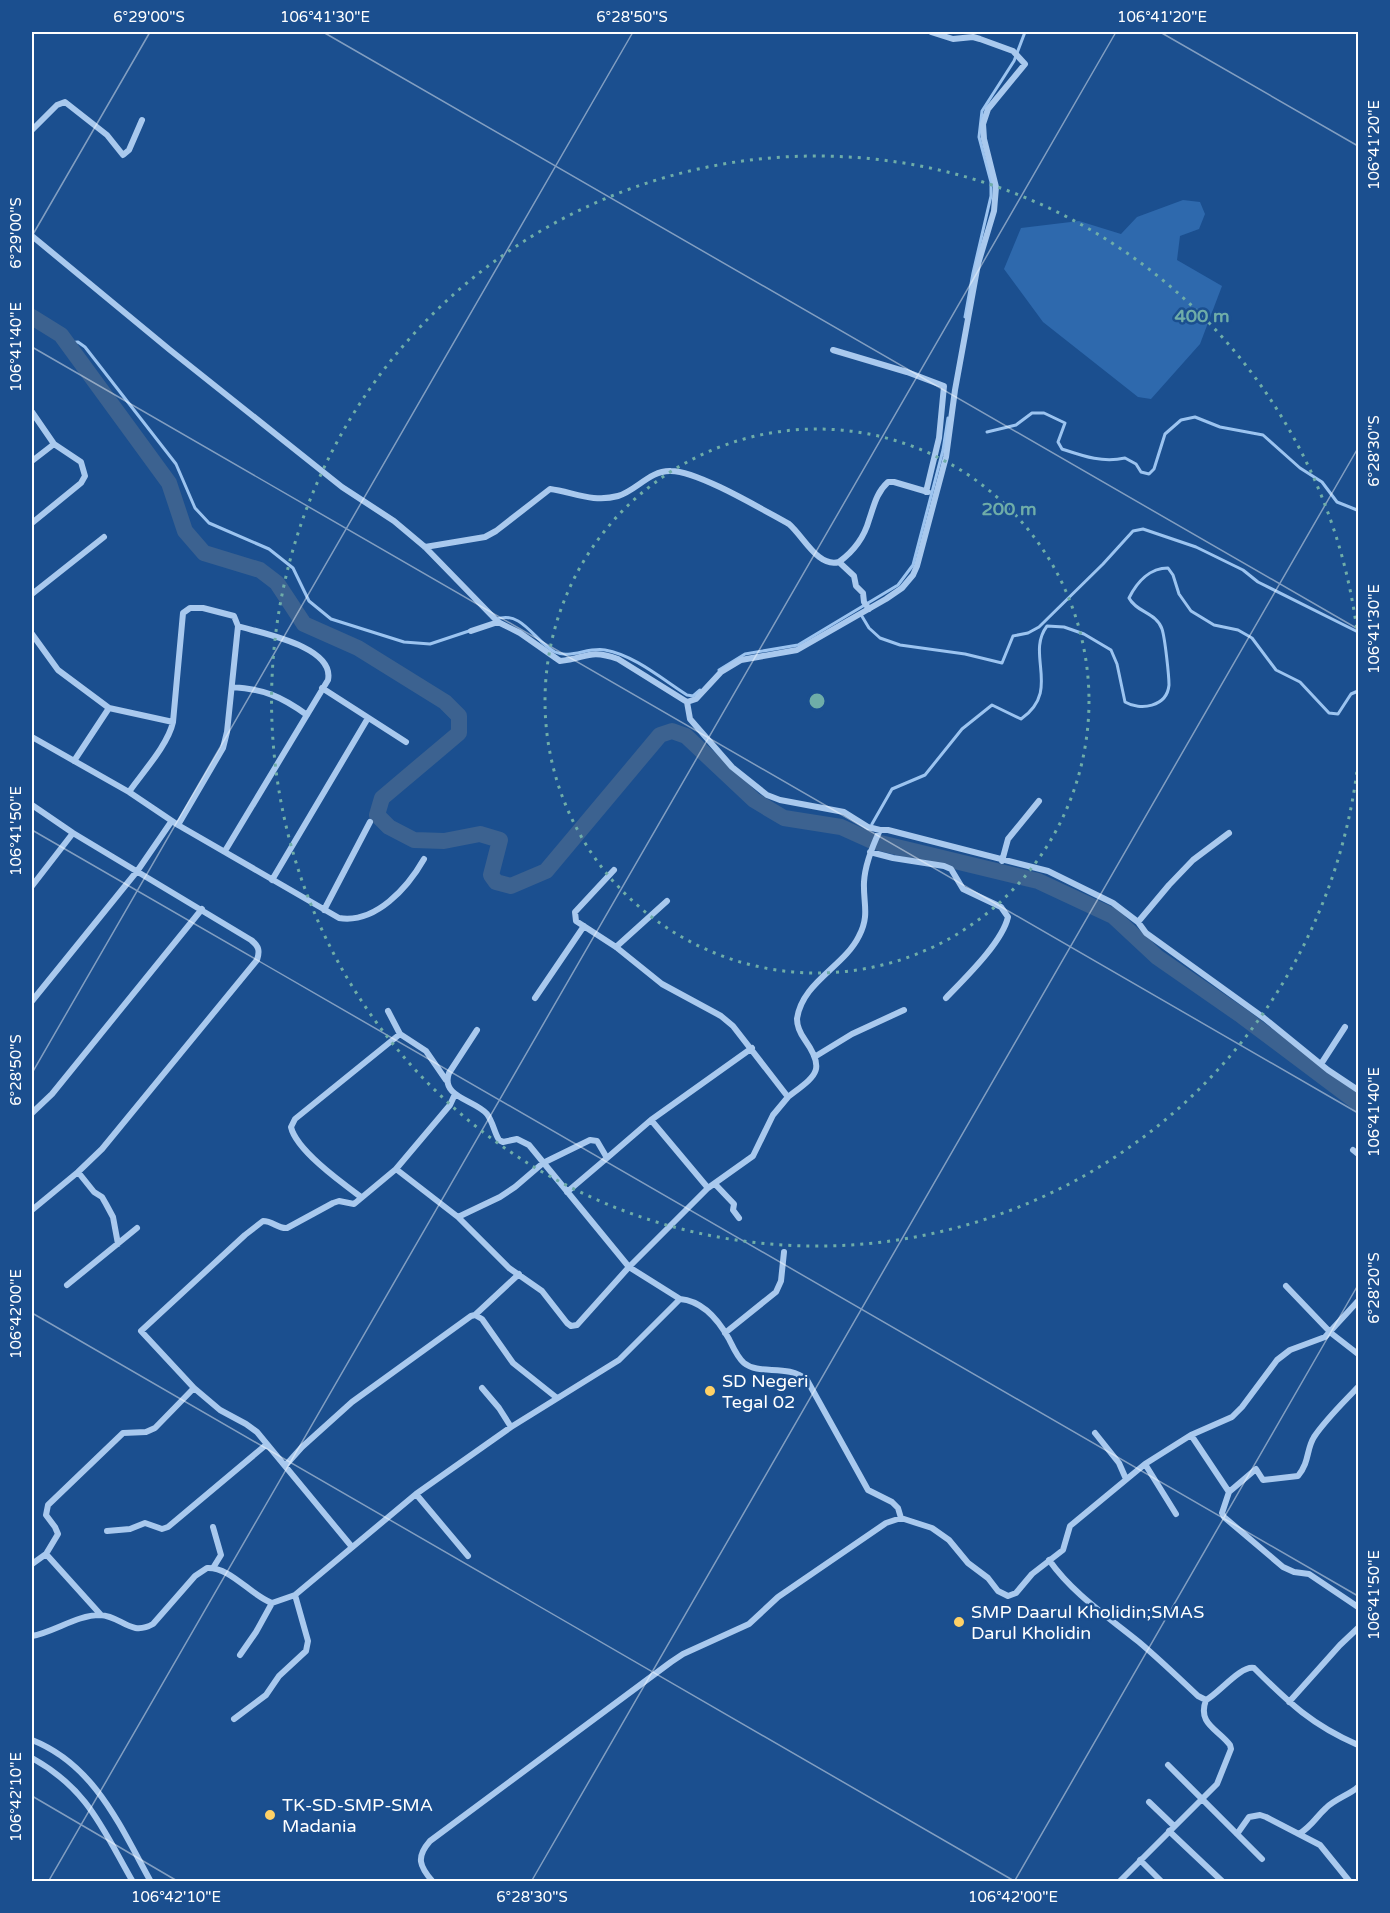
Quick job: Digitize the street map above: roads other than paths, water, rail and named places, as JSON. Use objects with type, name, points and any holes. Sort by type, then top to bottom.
[{"type":"street","points":[[687,702],[696,699],[721,672],[741,660],[797,650],[902,588],[913,575],[946,457],[955,390],[978,264],[994,211],[996,187],[984,139],[983,124],[988,109],[1025,64],[1012,51],[972,37],[953,39],[931,32]]},
{"type":"street","points":[[32,129],[57,105],[65,102],[104,132],[123,155],[129,150],[142,120]]},
{"type":"street","points":[[32,236],[342,487],[394,521],[425,547],[496,620],[520,633],[560,661],[589,653],[605,654],[618,659],[687,702],[690,719],[732,767],[767,795],[780,800],[844,812],[863,824],[880,830],[888,830],[1002,861],[1039,868],[1113,903],[1138,922],[1146,933],[1359,1090]]},
{"type":"street","points":[[833,350],[907,372],[944,386],[939,438],[926,492]]},
{"type":"street","points":[[32,412],[54,444],[81,462],[85,476],[81,483],[32,523]]},
{"type":"street","points":[[32,461],[54,444]]},
{"type":"street","points":[[425,547],[485,537],[550,489],[581,498],[603,499],[619,496],[651,477],[672,471],[712,484],[789,524],[799,532],[818,558],[834,564],[849,555],[859,542],[869,522],[875,500],[888,482],[936,495]]},
{"type":"street","points":[[32,594],[104,537]]},
{"type":"street","points":[[839,562],[854,576],[856,586],[863,593],[864,602],[869,609]]},
{"type":"street","points":[[32,1001],[175,824],[223,748],[238,626],[234,616],[228,613],[190,608],[183,613],[171,728],[129,792]]},
{"type":"street","points":[[471,631],[496,620]]},
{"type":"street","points":[[225,851],[328,680],[329,669],[315,656],[292,641],[238,626]]},
{"type":"street","points":[[32,634],[58,670],[109,708],[172,722]]},
{"type":"street","points":[[232,687],[270,692],[307,715]]},
{"type":"street","points":[[322,688],[406,742]]},
{"type":"street","points":[[74,762],[109,708]]},
{"type":"street","points":[[272,880],[368,718]]},
{"type":"street","points":[[32,737],[129,792],[175,824],[339,918],[350,920],[395,898],[424,859]]},
{"type":"street","points":[[1002,861],[1008,839],[1039,801]]},
{"type":"street","points":[[32,805],[256,944],[259,954],[257,960],[107,1143],[78,1172],[32,1210]]},
{"type":"street","points":[[324,910],[370,822]]},
{"type":"street","points":[[396,1169],[458,1217],[519,1274],[542,1292],[567,1323],[574,1326],[629,1267],[712,1186],[753,1156],[773,1115],[788,1097],[815,1073],[816,1056],[798,1027],[800,1009],[812,988],[850,950],[859,937],[867,911],[864,882],[870,852],[880,830]]},
{"type":"street","points":[[32,886],[74,833]]},
{"type":"street","points":[[1138,922],[1193,860],[1229,833]]},
{"type":"street","points":[[870,852],[951,869],[963,889],[1001,907],[1008,917],[1002,932],[973,971],[946,998]]},
{"type":"street","points":[[614,870],[575,912],[575,918],[662,984],[721,1016],[733,1026],[788,1097]]},
{"type":"street","points":[[616,947],[667,901]]},
{"type":"street","points":[[32,1113],[52,1094],[202,909]]},
{"type":"street","points":[[535,998],[584,926]]},
{"type":"street","points":[[816,1056],[852,1034],[904,1010]]},
{"type":"street","points":[[388,1011],[400,1034],[426,1051],[449,1088],[486,1114],[499,1140],[503,1142],[510,1139],[529,1145],[629,1267],[680,1299],[689,1300],[702,1307],[725,1333],[739,1358],[749,1366],[795,1372],[807,1380],[868,1490],[892,1502],[898,1508],[901,1518]]},
{"type":"street","points":[[1321,1064],[1346,1027]]},
{"type":"street","points":[[446,1080],[477,1030]]},
{"type":"street","points":[[361,1197],[326,1171],[292,1132],[291,1127],[295,1119],[400,1034]]},
{"type":"street","points":[[567,1192],[651,1120],[752,1048]]},
{"type":"street","points":[[352,1547],[257,1432],[220,1410],[194,1388],[141,1331],[263,1221],[273,1222],[281,1228],[287,1228],[333,1203],[339,1201],[354,1204],[396,1169],[450,1106],[455,1094]]},
{"type":"street","points":[[651,1120],[712,1186],[734,1204],[733,1210],[739,1218]]},
{"type":"street","points":[[458,1217],[500,1197],[543,1163],[592,1139],[597,1141],[608,1158]]},
{"type":"street","points":[[78,1172],[106,1204],[113,1217],[118,1244]]},
{"type":"street","points":[[67,1285],[136,1228]]},
{"type":"street","points":[[725,1333],[776,1292],[781,1281],[784,1252]]},
{"type":"street","points":[[285,1466],[302,1447],[352,1402],[475,1315],[519,1274]]},
{"type":"street","points":[[1286,1286],[1331,1333],[1359,1354]]},
{"type":"street","points":[[32,1636],[89,1616],[101,1615],[111,1617],[137,1630],[145,1629],[153,1624],[201,1571],[213,1568],[272,1603],[295,1595],[416,1494],[511,1427],[618,1360],[680,1299]]},
{"type":"street","points":[[433,1881],[421,1865],[420,1857],[430,1841],[670,1662],[749,1624],[778,1597],[886,1523],[901,1518],[932,1528],[949,1540],[968,1563],[988,1578],[1003,1595],[1016,1593],[1032,1574],[1062,1550],[1070,1526],[1144,1464],[1191,1435],[1216,1425],[1238,1412],[1276,1360],[1302,1346],[1317,1342],[1331,1333],[1359,1301]]},
{"type":"street","points":[[475,1315],[482,1319],[513,1363],[556,1398]]},
{"type":"street","points":[[32,1564],[46,1554],[58,1534],[46,1515],[48,1506],[123,1433],[146,1432],[155,1428],[194,1388]]},
{"type":"street","points":[[482,1388],[511,1427]]},
{"type":"street","points":[[1359,1388],[1314,1438],[1307,1464],[1298,1476],[1263,1480],[1256,1469],[1229,1492],[1221,1513],[1283,1567],[1321,1580],[1359,1607]]},
{"type":"street","points":[[1095,1433],[1119,1463],[1126,1479]]},
{"type":"street","points":[[1191,1435],[1229,1492]]},
{"type":"street","points":[[107,1531],[130,1529],[145,1523],[162,1529],[168,1527],[267,1444]]},
{"type":"street","points":[[1144,1464],[1176,1514]]},
{"type":"street","points":[[416,1494],[468,1556]]},
{"type":"street","points":[[213,1527],[221,1556],[213,1568]]},
{"type":"street","points":[[46,1554],[101,1615]]},
{"type":"street","points":[[1049,1560],[1070,1586],[1086,1601],[1141,1644],[1198,1696],[1206,1700]]},
{"type":"street","points":[[234,1719],[266,1695],[279,1676],[306,1651],[308,1641],[295,1595]]},
{"type":"street","points":[[240,1654],[256,1632],[272,1603]]},
{"type":"street","points":[[1289,1702],[1340,1645],[1359,1628]]},
{"type":"street","points":[[1119,1881],[1217,1784],[1231,1749],[1228,1741],[1206,1720],[1203,1714],[1206,1700],[1245,1668],[1251,1667],[1289,1702],[1321,1727],[1359,1744]]},
{"type":"street","points":[[32,1740],[59,1754],[80,1770],[102,1795],[151,1881]]},
{"type":"street","points":[[32,1758],[69,1783],[90,1806],[133,1881]]},
{"type":"street","points":[[1168,1765],[1262,1859]]},
{"type":"street","points":[[1299,1834],[1312,1826],[1327,1807],[1348,1796],[1359,1787]]},
{"type":"street","points":[[1149,1802],[1223,1881]]},
{"type":"street","points":[[1237,1834],[1250,1817],[1260,1815],[1314,1841],[1326,1850],[1350,1881]]},
{"type":"street","points":[[1140,1860],[1162,1881]]},
{"type":"waterway","points":[[965,317],[991,196],[991,182],[979,137],[982,111],[1014,61],[1025,32]]},
{"type":"waterway","points":[[32,317],[61,335],[169,483],[185,531],[204,553],[260,570],[277,583],[304,624],[358,648],[445,702],[459,716],[459,733],[382,798],[377,815],[389,827],[414,840],[444,841],[480,834],[500,840],[491,875],[496,882],[511,886],[546,871],[660,735],[672,731],[686,736],[754,800],[784,818],[841,827],[872,841],[1038,881],[1113,916],[1157,957],[1242,1016],[1358,1103]]},
{"type":"waterway","points":[[67,343],[78,342],[85,347],[176,464],[195,508],[209,523],[269,549],[293,568],[309,601],[331,619],[404,642],[430,644],[472,630]]},
{"type":"waterway","points":[[987,432],[1016,425],[1032,413],[1044,413],[1065,423],[1058,442],[1062,449],[1100,459],[1125,458],[1136,464],[1141,472],[1149,474],[1154,469],[1165,434],[1181,420],[1195,417],[1220,427],[1263,435],[1300,468],[1322,482],[1337,502],[1358,509]]},
{"type":"waterway","points":[[719,670],[745,654],[798,645],[898,585],[913,565],[943,450],[948,418]]},
{"type":"waterway","points":[[860,613],[869,628],[880,638],[900,645],[965,654],[1002,663],[1013,636],[1028,633],[1039,627],[1133,531],[1143,529],[1196,547],[1243,570],[1258,582],[1358,632]]},
{"type":"waterway","points":[[872,824],[892,789],[925,775],[962,729],[992,705],[1021,719],[1033,708],[1039,696],[1041,684],[1039,649],[1041,637],[1047,626],[1064,627],[1084,634],[1111,650],[1117,664],[1125,702],[1145,706],[1152,705],[1163,698],[1169,685],[1162,629],[1156,619],[1132,603],[1129,598],[1145,577],[1155,570],[1168,568],[1173,575],[1179,594],[1191,611],[1214,625],[1238,630],[1252,638],[1276,670],[1300,682],[1329,713],[1338,714],[1351,694],[1358,691]]},
{"type":"waterway","points":[[497,619],[506,617],[514,619],[555,652],[567,654],[605,650],[627,657],[648,668],[687,695],[693,696],[700,690]]},
{"type":"place","name":"SD Negeri Tegal 02","points":[[710,1391]]},
{"type":"place","name":"SMP Daarul Kholidin;SMAS Darul Kholidin","points":[[959,1622]]},
{"type":"place","name":"TK-SD-SMP-SMA Madania","points":[[270,1815]]}]
